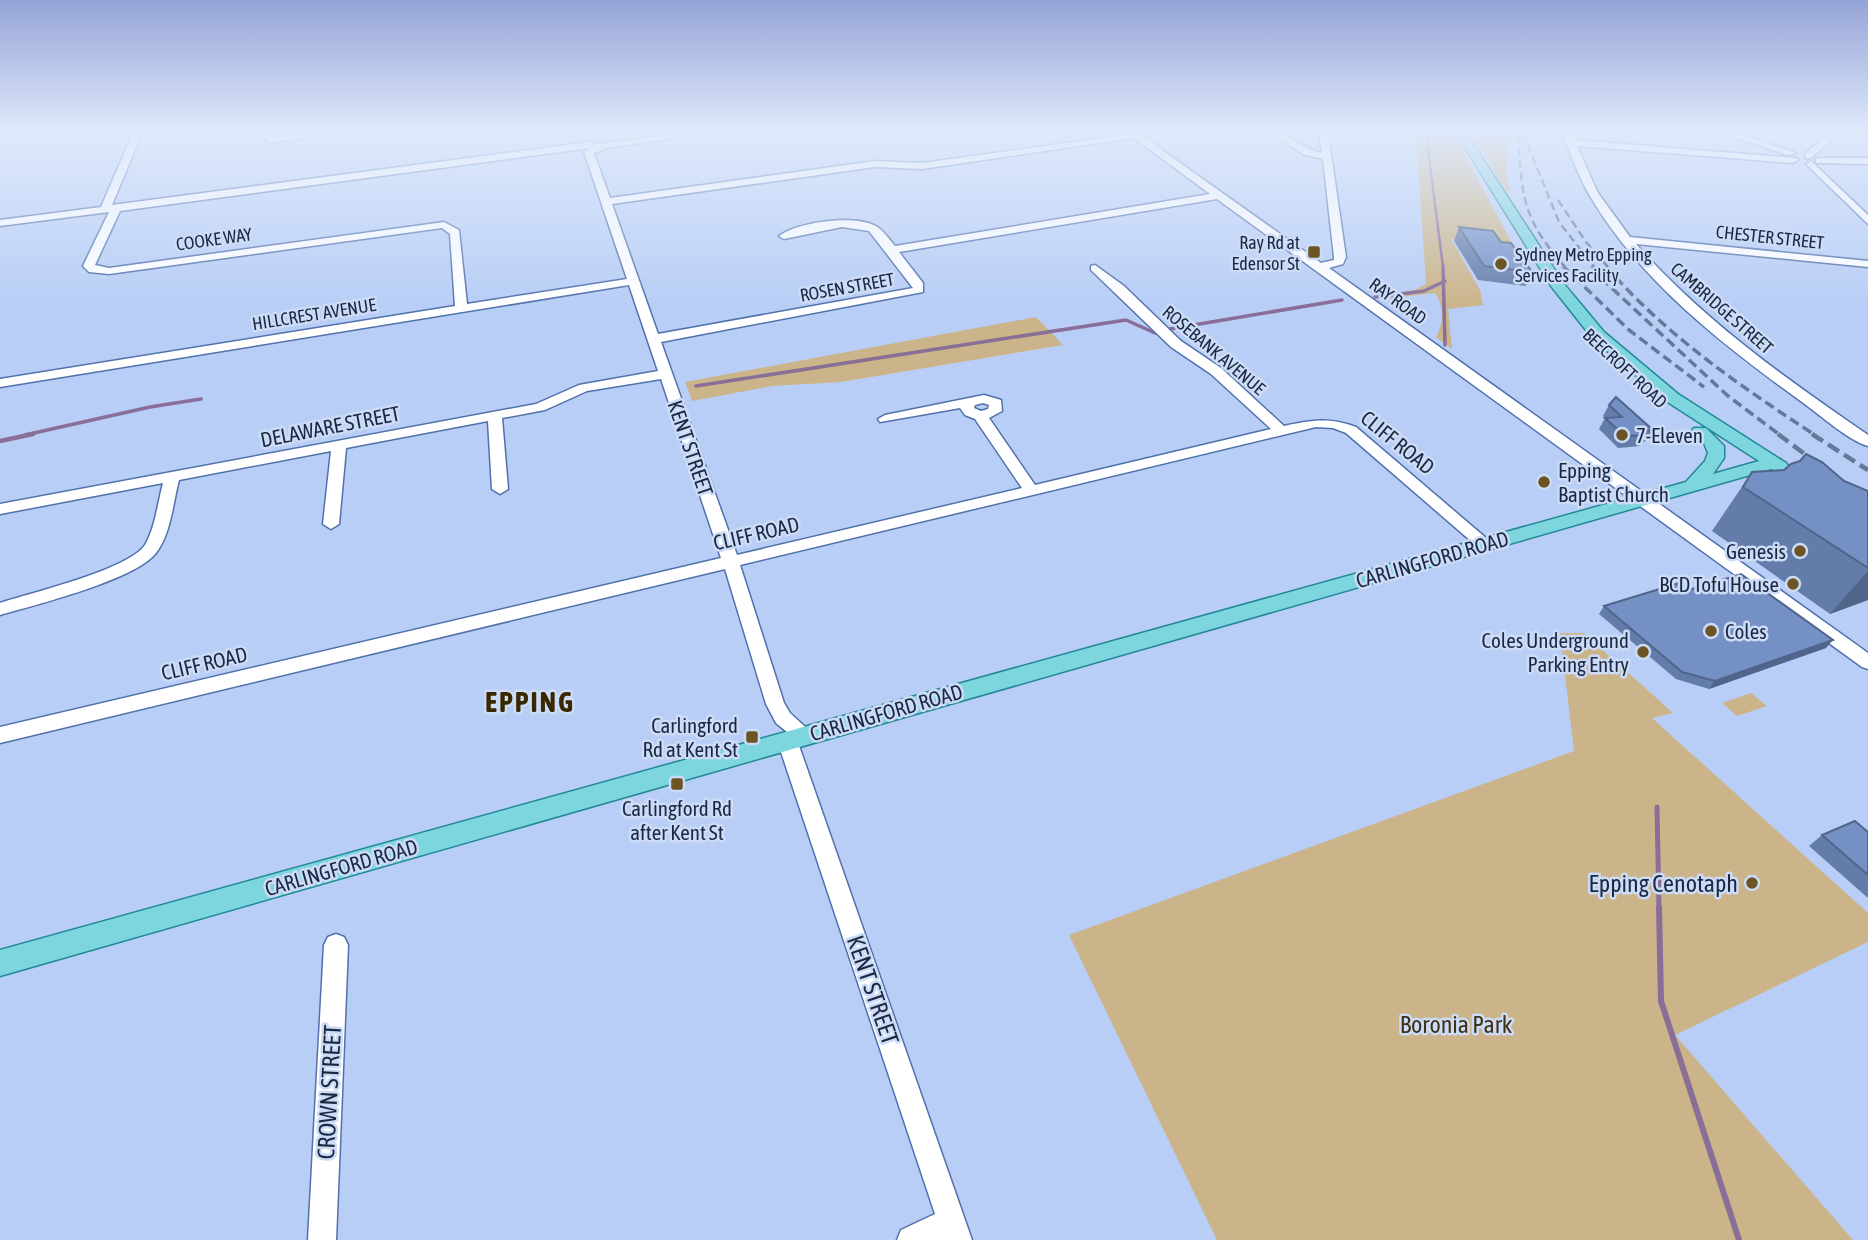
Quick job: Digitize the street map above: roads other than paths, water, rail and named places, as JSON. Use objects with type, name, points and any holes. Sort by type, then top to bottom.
[{"type":"main road","name":"BEECROFT ROAD","points":[[1496,191],[1577,311],[1614,350],[1672,398],[1792,482]]},
{"type":"main road","name":"BEECROFT ROAD","points":[[1500,197],[1499,204],[1566,310],[1639,383],[1700,432],[1765,465]]},
{"type":"main road","points":[[1693,485],[1717,457],[1718,451],[1711,440],[1700,432]]},
{"type":"main road","name":"CARLINGFORD ROAD","points":[[0,963],[1765,465]]},
{"type":"main road","points":[[1693,485],[1727,481],[1765,486]]},
{"type":"street","points":[[111,209],[117,191]]},
{"type":"street","points":[[0,223],[253,191]]},
{"type":"street","name":"KENT STREET","points":[[602,191],[731,562],[775,704],[795,737],[955,1231]]},
{"type":"street","points":[[606,202],[685,191]]},
{"type":"street","name":"RAY ROAD","points":[[1214,191],[1868,662]]},
{"type":"street","points":[[1320,267],[1339,262],[1340,257],[1331,191]]},
{"type":"street","name":"CAMBRIDGE STREET","points":[[1593,191],[1626,240],[1666,283],[1724,336],[1868,442]]},
{"type":"street","points":[[1840,191],[1868,221]]},
{"type":"street","name":"ROSEN STREET","points":[[654,339],[919,289],[892,250],[1220,195]]},
{"type":"street","name":"COOKE WAY","points":[[111,209],[89,266],[93,270],[109,271],[413,228],[447,226],[454,230],[455,234],[461,308]]},
{"type":"street","points":[[785,236],[798,231],[855,223],[875,230],[892,250]]},
{"type":"street","name":"CHESTER STREET","points":[[1626,240],[1868,264]]},
{"type":"street","name":"ROSEBANK AVENUE","points":[[1094,268],[1120,289],[1176,345],[1216,371],[1280,430]]},
{"type":"street","name":"HILLCREST AVENUE","points":[[0,383],[634,281]]},
{"type":"street","name":"DELAWARE STREET","points":[[0,509],[540,407],[584,388],[664,374]]},
{"type":"street","points":[[885,419],[969,402],[969,412],[980,415],[1032,491]]},
{"type":"street","points":[[495,416],[500,489]]},
{"type":"street","name":"CLIFF ROAD","points":[[0,734],[1316,423],[1345,426],[1485,544]]},
{"type":"street","points":[[331,524],[339,446]]},
{"type":"street","points":[[0,609],[115,570],[139,559],[150,550],[172,477]]},
{"type":"street","name":"CROWN STREET","points":[[321,1240],[336,945]]},
{"type":"street","points":[[911,1240],[955,1231]]},
{"type":"waterway","points":[[1433,191],[1443,267]]},
{"type":"waterway","points":[[1443,266],[1443,282]]},
{"type":"waterway","points":[[1375,297],[1424,291],[1443,282]]},
{"type":"waterway","points":[[1443,282],[1445,345]]},
{"type":"waterway","points":[[1170,329],[1342,300]]},
{"type":"waterway","points":[[696,386],[1126,320],[1155,333]]},
{"type":"waterway","points":[[25,435],[150,407],[201,399]]},
{"type":"waterway","points":[[0,441],[33,434]]},
{"type":"waterway","points":[[1657,807],[1659,910]]},
{"type":"waterway","points":[[1659,908],[1661,1001],[1739,1240]]},
{"type":"railway","points":[[1523,191],[1532,220],[1565,267]]},
{"type":"railway","points":[[1546,191],[1559,222],[1594,267]]},
{"type":"railway","points":[[1558,200],[1586,242],[1608,267]]},
{"type":"railway","points":[[1563,266],[1629,330],[1704,387]]},
{"type":"railway","points":[[1592,266],[1604,281],[1728,396],[1780,435]]},
{"type":"railway","points":[[1606,266],[1653,314],[1704,358],[1815,435]]},
{"type":"railway","points":[[1778,434],[1822,467]]},
{"type":"railway","points":[[1812,434],[1868,470]]},
{"type":"place","name":"Ray Rd at Edensor St","points":[[1314,252]]},
{"type":"place","name":"Sydney Metro Epping Services Facility","points":[[1501,264]]},
{"type":"place","name":"7-Eleven","points":[[1622,435]]},
{"type":"place","name":"Epping Baptist Church","points":[[1544,482]]},
{"type":"place","name":"Genesis","points":[[1800,551]]},
{"type":"place","name":"BCD Tofu House","points":[[1793,584]]},
{"type":"place","name":"Coles","points":[[1711,631]]},
{"type":"place","name":"Coles Underground Parking Entry","points":[[1643,652]]},
{"type":"place","name":"Carlingford Rd at Kent St","points":[[752,737]]},
{"type":"place","name":"Carlingford Rd after Kent St","points":[[677,784]]},
{"type":"place","name":"Epping Cenotaph","points":[[1752,883]]},
{"type":"district","name":"EPPING","points":[[530,702]]},
{"type":"park label","name":"Boronia Park","points":[[1456,1024]]}]
